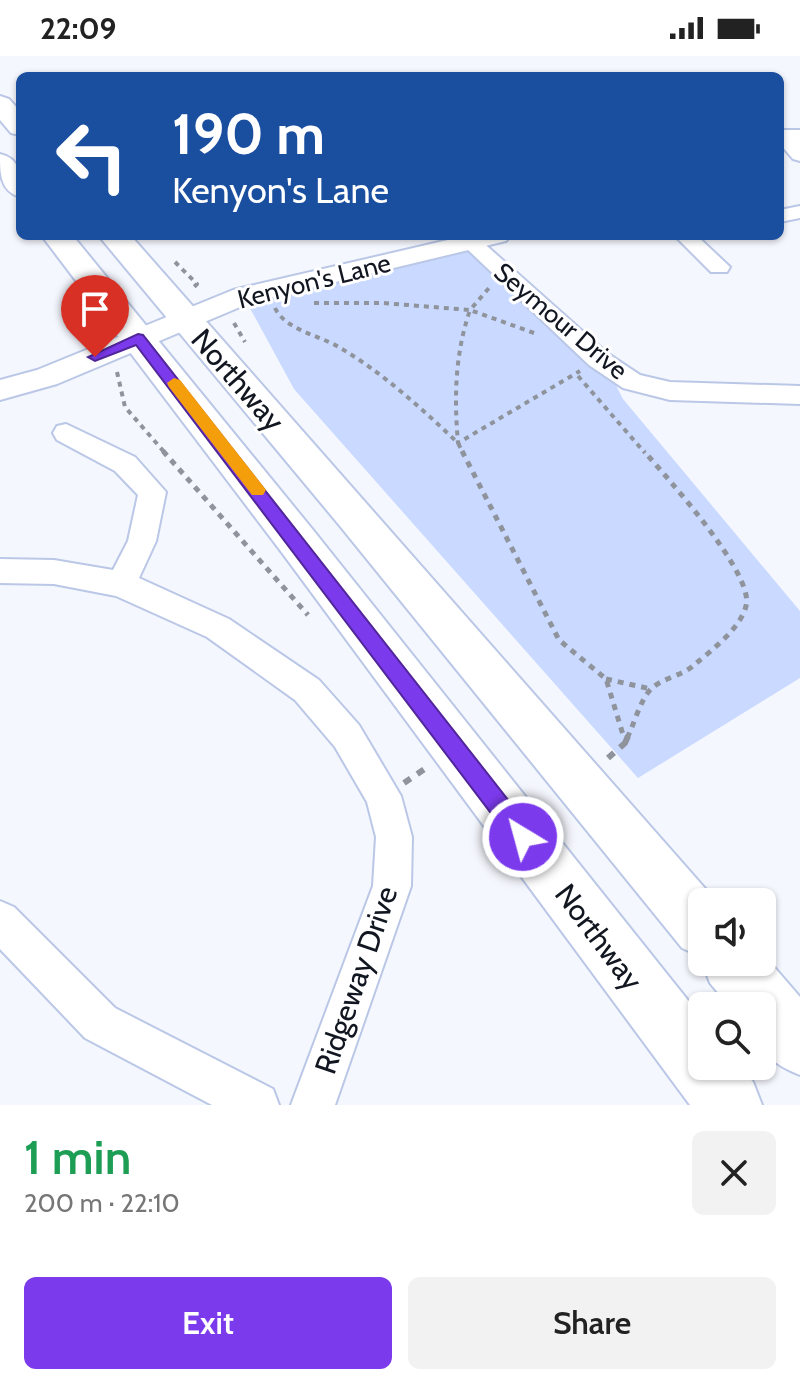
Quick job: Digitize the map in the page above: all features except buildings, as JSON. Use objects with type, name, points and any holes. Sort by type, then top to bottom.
[{"type":"highway","points":[[0,104],[16,122]]},
{"type":"highway","points":[[0,162],[16,183]]},
{"type":"highway","name":"Northway","points":[[59,240],[116,333],[730,1105]]},
{"type":"highway","name":"Northway","points":[[117,240],[688,911]]},
{"type":"highway","points":[[743,976],[800,1044]]},
{"type":"street","points":[[788,137],[800,155]]},
{"type":"street","name":"Kenyon's Lane","points":[[0,390],[47,377],[116,333],[275,300],[484,240]]},
{"type":"street","name":"Seymour Drive","points":[[484,240],[512,280],[598,359],[632,382],[661,390],[800,395]]},
{"type":"street","points":[[681,240],[727,272]]},
{"type":"street","points":[[66,433],[125,464],[152,492],[142,541],[121,584]]},
{"type":"street","name":"Ridgeway Drive","points":[[0,571],[54,572],[121,584],[218,628],[307,690],[347,736],[383,796],[394,837],[392,886],[313,1105]]},
{"type":"street","points":[[0,921],[100,1023],[257,1105]]},
{"type":"path","points":[[458,443],[454,405],[456,359],[461,333],[470,310],[486,288],[512,280]]},
{"type":"path","points":[[275,300],[280,318],[337,346],[399,388],[458,443],[559,640],[606,679],[651,689]]},
{"type":"path","points":[[311,303],[383,303],[470,310],[533,332],[542,339]]},
{"type":"path","points":[[86,327],[116,333]]},
{"type":"path","points":[[458,443],[598,359]]},
{"type":"path","points":[[567,363],[603,401],[719,542],[746,588],[747,605],[738,622],[713,649],[690,669],[651,689],[625,743],[579,782]]},
{"type":"path","points":[[606,679],[625,743]]},
{"type":"shaded area","points":[[470,247],[609,372],[623,399],[800,611],[800,678],[638,778],[294,389],[245,299]]},
{"type":"slow traffic","points":[[174,383],[257,490]]},
{"type":"route","points":[[95,357],[138,338],[523,837]]}]
